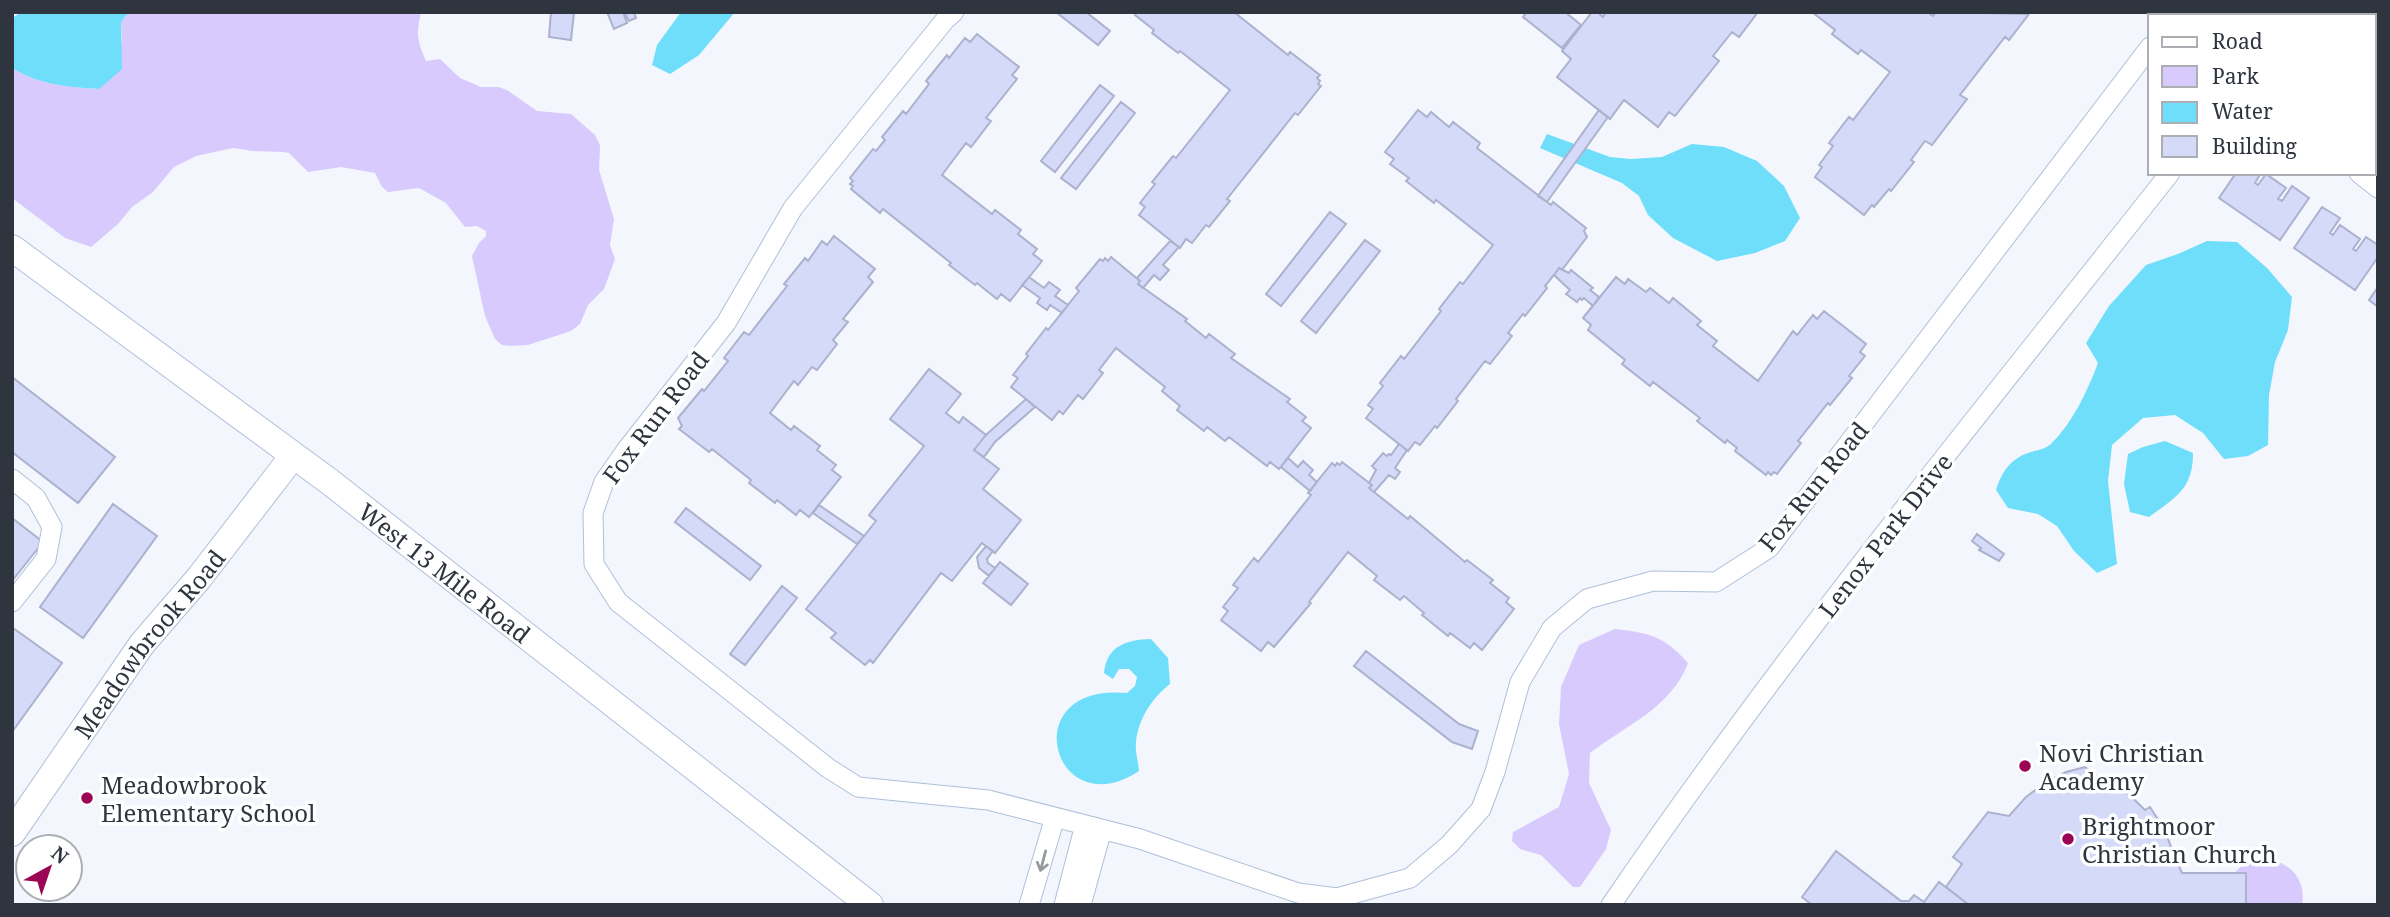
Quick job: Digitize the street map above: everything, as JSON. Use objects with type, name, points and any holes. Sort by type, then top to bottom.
[{"type":"street","name":"Fox Run Road","points":[[954,12],[944,20],[793,208],[726,323],[604,482],[593,513],[594,564],[618,602],[828,768],[858,787],[988,800],[1140,839],[1298,893],[1337,898],[1410,878],[1449,845],[1481,809],[1495,772],[1520,682],[1552,628],[1587,599],[1653,581],[1716,582],[1769,548],[2148,50]]},
{"type":"street","name":"Lenox Park Drive","points":[[1611,905],[1683,799],[1861,565],[2167,175]]},
{"type":"street","points":[[2362,175],[2378,188]]},
{"type":"street","name":"West 13 Mile Road","points":[[12,248],[330,482],[870,905]]},
{"type":"street","name":"Meadowbrook Road","points":[[12,833],[142,644],[199,578],[293,456]]},
{"type":"street","points":[[12,479],[36,498],[52,527],[46,559],[12,602]]},
{"type":"street","points":[[1029,905],[1055,817]]},
{"type":"street","points":[[1064,905],[1094,827]]},
{"type":"street","points":[[1081,905],[1094,827]]},
{"type":"green space","points":[[129,12],[421,12],[418,37],[426,61],[440,59],[460,78],[481,87],[507,90],[537,111],[571,114],[595,135],[600,145],[599,170],[614,219],[610,245],[615,259],[604,289],[588,305],[580,324],[571,331],[528,345],[502,345],[495,339],[485,316],[472,256],[486,236],[486,231],[477,226],[465,227],[446,203],[419,188],[388,192],[382,187],[375,173],[341,167],[308,172],[289,153],[283,152],[233,148],[196,156],[174,167],[153,192],[132,207],[118,224],[91,247],[65,238],[12,198],[12,68],[43,82],[99,89],[122,41],[121,22]]},
{"type":"green space","points":[[1615,629],[1656,637],[1688,663],[1681,678],[1659,704],[1590,753],[1589,783],[1611,830],[1606,849],[1580,887],[1573,887],[1541,855],[1520,849],[1512,841],[1513,832],[1559,807],[1569,774],[1559,724],[1561,687],[1579,645]]},
{"type":"green space","points":[[2259,858],[2278,862],[2292,871],[2301,886],[2302,905],[2228,905],[2229,888],[2234,875],[2243,865]]},
{"type":"water","points":[[22,12],[129,12],[121,22],[122,69],[99,89],[43,82],[22,74],[12,68],[12,18]]},
{"type":"water","points":[[681,12],[735,12],[699,55],[670,74],[652,65],[657,45]]},
{"type":"water","points":[[1547,134],[1610,157],[1631,159],[1662,157],[1692,144],[1724,147],[1757,161],[1784,186],[1800,218],[1785,241],[1755,253],[1717,261],[1673,238],[1648,215],[1639,196],[1622,183],[1540,148]]},
{"type":"water","points":[[2207,241],[2237,242],[2267,268],[2292,297],[2288,330],[2275,362],[2269,395],[2268,445],[2248,456],[2224,459],[2203,433],[2175,415],[2143,418],[2112,445],[2108,481],[2117,564],[2097,573],[2074,551],[2057,526],[2038,514],[2008,508],[1996,490],[2004,471],[2013,462],[2051,444],[2073,416],[2098,363],[2086,343],[2109,306],[2146,265]]},
{"type":"water","points":[[2165,441],[2193,453],[2186,484],[2175,497],[2149,517],[2130,512],[2124,484],[2128,454]]},
{"type":"water","points":[[1151,639],[1168,658],[1170,684],[1152,702],[1137,733],[1139,771],[1109,784],[1085,781],[1067,768],[1058,749],[1058,728],[1069,709],[1091,696],[1127,693],[1135,686],[1137,677],[1129,669],[1119,669],[1113,679],[1104,673],[1106,664],[1109,656],[1120,646]]},
{"type":"building","points":[[551,12],[574,12],[571,40],[549,37]]},
{"type":"building","points":[[607,12],[623,12],[627,23],[614,29]]},
{"type":"building","points":[[634,12],[636,18],[629,21],[625,14]]},
{"type":"building","points":[[1056,12],[1086,12],[1110,31],[1098,45]]},
{"type":"building","points":[[1137,12],[1234,12],[1288,55],[1290,52],[1320,75],[1317,78],[1321,86],[1298,115],[1295,113],[1227,199],[1230,201],[1209,227],[1206,225],[1192,243],[1186,239],[1180,248],[1139,215],[1145,207],[1140,203],[1155,184],[1152,182],[1173,156],[1176,158],[1230,90],[1152,33],[1154,30],[1135,15]]},
{"type":"building","points":[[1527,12],[1565,12],[1581,25],[1562,48],[1523,17]]},
{"type":"building","points":[[1592,12],[1603,17],[1606,12],[1758,12],[1739,37],[1732,32],[1713,56],[1719,61],[1675,116],[1669,112],[1658,127],[1624,100],[1610,119],[1557,77],[1571,59],[1562,51]]},
{"type":"building","points":[[1812,12],[1927,12],[1933,16],[1936,12],[2029,14],[2009,40],[2005,37],[1960,95],[1967,99],[1932,145],[1925,141],[1911,160],[1914,162],[1891,191],[1889,189],[1864,215],[1815,177],[1822,167],[1819,165],[1833,146],[1829,143],[1849,117],[1853,120],[1890,72],[1861,50],[1858,54],[1832,34],[1835,30]]},
{"type":"building","points":[[2376,15],[2378,15],[2376,36]]},
{"type":"building","points":[[977,34],[1019,67],[1012,75],[1017,79],[986,118],[991,121],[971,147],[966,143],[942,175],[992,214],[995,210],[1021,230],[1018,234],[1037,249],[1033,254],[1042,261],[1010,301],[1001,294],[997,299],[977,283],[975,285],[883,209],[880,213],[851,189],[853,186],[850,184],[853,181],[850,178],[873,149],[876,151],[885,140],[882,137],[903,111],[906,114],[929,84],[926,81],[947,55],[949,58],[965,38],[970,42]]},
{"type":"building","points":[[2378,73],[2378,112],[2376,112]]},
{"type":"building","points":[[1100,85],[1114,96],[1055,172],[1041,161]]},
{"type":"building","points":[[1121,102],[1135,113],[1076,189],[1061,178]]},
{"type":"building","points":[[1418,110],[1427,117],[1431,112],[1449,127],[1453,122],[1480,143],[1477,148],[1551,205],[1553,202],[1586,228],[1584,231],[1587,237],[1562,270],[1559,268],[1525,316],[1523,314],[1508,333],[1512,336],[1490,364],[1485,361],[1437,428],[1435,426],[1420,445],[1415,442],[1408,451],[1366,418],[1373,409],[1368,405],[1383,386],[1380,383],[1401,356],[1404,359],[1460,282],[1463,284],[1493,245],[1436,200],[1434,203],[1406,181],[1409,178],[1390,164],[1394,159],[1385,152]]},
{"type":"building","points":[[1599,110],[1608,117],[1547,202],[1538,196]]},
{"type":"building","points":[[2235,175],[2260,175],[2255,183],[2258,185],[2267,175],[2286,188],[2278,199],[2282,201],[2292,186],[2309,198],[2280,240],[2219,198]]},
{"type":"building","points":[[2322,207],[2340,218],[2330,233],[2333,235],[2340,225],[2360,239],[2353,249],[2356,251],[2366,237],[2378,245],[2378,257],[2355,290],[2294,248]]},
{"type":"building","points":[[1330,212],[1346,224],[1281,306],[1266,294]]},
{"type":"building","points":[[834,236],[875,269],[868,277],[873,282],[843,319],[848,322],[833,340],[837,344],[817,370],[812,367],[798,385],[794,381],[770,413],[791,430],[794,426],[820,446],[817,450],[836,465],[832,470],[841,477],[809,517],[800,510],[796,515],[777,500],[775,503],[712,449],[709,452],[679,429],[682,426],[678,418],[728,361],[724,358],[744,332],[749,335],[805,258],[808,261],[822,241],[827,245]]},
{"type":"building","points":[[1365,240],[1380,251],[1316,333],[1301,321]]},
{"type":"building","points":[[1170,241],[1179,247],[1163,265],[1169,270],[1160,280],[1154,275],[1143,288],[1138,284],[1140,281],[1137,278]]},
{"type":"building","points":[[1111,257],[1140,281],[1138,284],[1187,319],[1185,321],[1206,338],[1209,334],[1235,354],[1231,358],[1290,399],[1287,402],[1306,417],[1302,421],[1311,428],[1279,469],[1270,462],[1267,466],[1229,437],[1225,441],[1207,427],[1204,431],[1177,410],[1180,406],[1162,391],[1165,387],[1116,348],[1099,370],[1103,373],[1083,399],[1078,395],[1063,414],[1059,411],[1052,420],[1011,387],[1018,378],[1013,375],[1028,356],[1026,354],[1079,291],[1076,288],[1100,259],[1103,261],[1105,258],[1108,261]]},
{"type":"building","points":[[1559,268],[1569,273],[1571,270],[1593,288],[1590,290],[1599,297],[1593,306],[1584,298],[1577,302],[1566,294],[1570,290],[1554,275]]},
{"type":"building","points":[[1029,277],[1044,288],[1049,282],[1060,290],[1055,296],[1068,305],[1062,313],[1050,305],[1047,310],[1037,303],[1040,298],[1022,285]]},
{"type":"building","points":[[1616,277],[1625,284],[1628,279],[1646,292],[1650,288],[1669,303],[1673,298],[1701,321],[1697,325],[1717,341],[1713,346],[1758,381],[1793,331],[1797,335],[1813,315],[1817,319],[1824,311],[1866,344],[1860,352],[1865,356],[1849,376],[1852,378],[1798,441],[1801,443],[1777,474],[1774,472],[1771,475],[1768,472],[1766,475],[1735,451],[1737,448],[1727,440],[1725,443],[1697,421],[1700,418],[1653,382],[1650,386],[1622,364],[1625,360],[1588,330],[1591,325],[1583,318]]},
{"type":"building","points":[[2378,287],[2378,307],[2369,300]]},
{"type":"building","points":[[929,369],[961,394],[946,413],[959,423],[963,417],[986,435],[974,450],[999,469],[983,489],[1021,520],[995,553],[982,543],[952,581],[941,573],[873,663],[870,660],[865,665],[831,638],[836,633],[806,609],[876,521],[869,515],[924,446],[890,419]]},
{"type":"building","points":[[12,377],[115,457],[78,503],[12,452]]},
{"type":"building","points":[[1026,399],[1035,407],[995,442],[984,457],[974,450],[986,435]]},
{"type":"building","points":[[1399,444],[1407,450],[1395,468],[1400,472],[1395,479],[1389,475],[1374,492],[1369,488],[1376,470],[1372,466],[1383,453],[1391,455]]},
{"type":"building","points":[[1288,458],[1298,467],[1303,461],[1313,470],[1309,475],[1317,482],[1310,491],[1281,467]]},
{"type":"building","points":[[1342,462],[1372,485],[1369,488],[1408,519],[1410,516],[1465,562],[1467,560],[1493,580],[1490,583],[1509,598],[1506,602],[1514,609],[1482,650],[1474,643],[1470,648],[1450,633],[1448,636],[1404,596],[1400,600],[1374,580],[1377,576],[1348,552],[1309,602],[1311,603],[1274,647],[1268,642],[1261,651],[1221,620],[1228,611],[1223,607],[1238,588],[1233,585],[1254,558],[1258,562],[1311,495],[1308,493],[1332,463],[1335,466]]},
{"type":"building","points":[[113,504],[157,536],[83,638],[40,607]]},
{"type":"building","points":[[819,505],[864,536],[857,544],[813,513]]},
{"type":"building","points":[[686,508],[761,566],[750,580],[675,522]]},
{"type":"building","points":[[12,518],[43,542],[12,581]]},
{"type":"building","points":[[1977,534],[2004,554],[1999,561],[1979,550],[1981,548],[1972,541]]},
{"type":"building","points":[[986,546],[993,551],[987,559],[988,563],[995,568],[989,576],[979,568],[977,557]]},
{"type":"building","points":[[1000,562],[1028,584],[1011,605],[983,583]]},
{"type":"building","points":[[782,586],[797,598],[745,665],[730,654]]},
{"type":"building","points":[[13,628],[62,663],[12,732],[12,630]]},
{"type":"building","points":[[1366,651],[1459,724],[1478,731],[1472,749],[1452,742],[1354,666]]},
{"type":"building","name":"Brightmoor Christian Church","points":[[2085,767],[2108,785],[2113,779],[2145,810],[2150,807],[2163,827],[2182,873],[2246,873],[2246,905],[1969,905],[1946,887],[1962,864],[1953,857],[1988,812],[2009,816],[2026,797],[2046,782],[2066,772]]},
{"type":"building","points":[[1836,851],[1901,901],[1909,901],[1914,895],[1924,902],[1939,882],[1969,905],[1812,905],[1802,897]]},
{"type":"place","name":"Novi Christian Academy","points":[[2025,766]]},
{"type":"place","name":"Meadowbrook Elementary School","points":[[87,798]]},
{"type":"place","name":"Brightmoor Christian Church","points":[[2068,839]]}]
